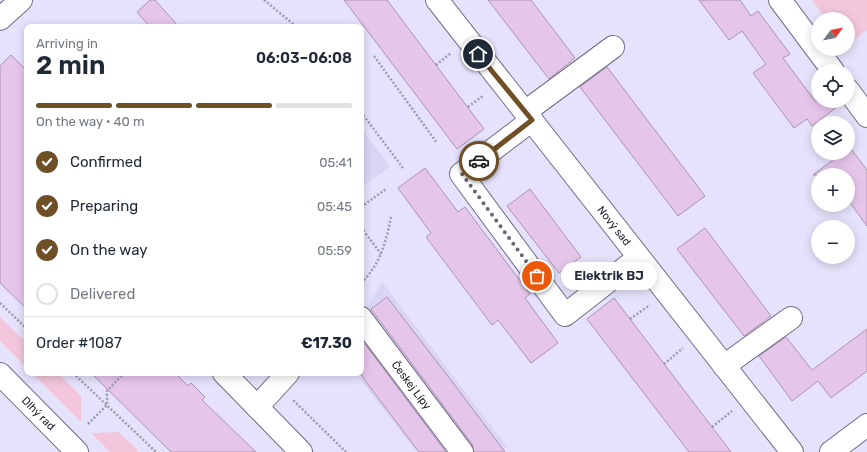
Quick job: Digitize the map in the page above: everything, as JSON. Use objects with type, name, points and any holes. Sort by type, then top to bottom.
[{"type":"street","points":[[0,19],[21,0]]},
{"type":"street","points":[[780,0],[828,64]]},
{"type":"street","name":"Nový sad","points":[[442,2],[638,258],[792,452]]},
{"type":"street","points":[[613,47],[528,116],[462,174],[565,315],[638,258]]},
{"type":"street","points":[[855,100],[867,116]]},
{"type":"street","points":[[724,366],[791,318]]},
{"type":"street","name":"Českej Lípy","points":[[364,322],[462,452]]},
{"type":"street","name":"Dlhý rad","points":[[0,374],[77,452]]},
{"type":"street","points":[[227,376],[301,452]]},
{"type":"street","points":[[257,407],[285,376]]},
{"type":"street","points":[[831,452],[867,425]]},
{"type":"path","points":[[264,0],[293,24]]},
{"type":"path","points":[[436,65],[455,50]]},
{"type":"path","points":[[374,56],[437,143]]},
{"type":"path","points":[[468,107],[487,92]]},
{"type":"path","points":[[364,116],[403,168]]},
{"type":"path","points":[[364,205],[386,189]]},
{"type":"path","points":[[364,280],[370,275],[386,244],[391,217]]},
{"type":"path","points":[[364,231],[381,254]]},
{"type":"path","points":[[0,303],[24,326]]},
{"type":"path","points":[[630,319],[653,303]]},
{"type":"path","points":[[664,364],[687,346]]},
{"type":"path","points":[[76,376],[156,452]]},
{"type":"path","points":[[88,424],[107,405],[107,391],[121,376]]},
{"type":"path","points":[[297,395],[294,401],[346,452]]},
{"type":"path","points":[[712,427],[736,408]]},
{"type":"shaded area","points":[[812,0],[867,0],[867,30],[855,39],[855,12],[821,12]]},
{"type":"shaded area","points":[[364,132],[390,167],[364,185]]},
{"type":"shaded area","points":[[382,282],[507,447],[500,452],[417,452],[357,376],[364,376],[364,312]]},
{"type":"shaded area","points":[[0,317],[24,340],[24,365],[0,341]]},
{"type":"shaded area","points":[[35,376],[61,376],[81,396],[81,422]]},
{"type":"shaded area","points":[[118,432],[137,449],[138,452],[110,452],[91,433]]},
{"type":"building","points":[[150,0],[155,0],[176,24],[147,24],[137,12]]},
{"type":"building","points":[[344,0],[387,0],[484,129],[457,149],[364,26],[364,24],[362,24]]},
{"type":"building","points":[[488,0],[531,0],[575,58],[549,79]]},
{"type":"building","points":[[699,0],[740,0],[751,16],[758,11],[790,54],[783,58],[811,96],[811,108],[835,108],[825,116],[811,116],[811,125],[807,119],[794,128],[753,73],[766,64],[742,31],[729,40]]},
{"type":"building","points":[[11,55],[24,68],[24,306],[0,283],[0,66]]},
{"type":"building","points":[[607,67],[705,196],[678,216],[580,87]]},
{"type":"building","points":[[855,154],[867,170],[867,226],[855,210],[855,168],[822,168],[833,160],[855,160]]},
{"type":"building","points":[[425,168],[458,212],[465,207],[530,294],[525,298],[558,343],[531,363],[498,320],[492,325],[426,237],[431,233],[398,188]]},
{"type":"building","points":[[530,189],[581,257],[559,273],[507,206]]},
{"type":"building","points":[[705,228],[771,316],[744,336],[677,249]]},
{"type":"building","points":[[387,297],[505,452],[474,452],[472,444],[371,309]]},
{"type":"building","points":[[614,298],[731,452],[689,452],[587,319]]},
{"type":"building","points":[[867,329],[867,371],[831,398],[818,381],[792,401],[759,356],[786,337],[812,370]]},
{"type":"building","points":[[364,344],[446,452],[419,452],[362,376],[364,376]]},
{"type":"building","points":[[94,376],[178,376],[188,386],[191,383],[205,397],[202,400],[256,452],[171,452]]},
{"type":"way so far","points":[[479,161],[462,174],[537,276]]},
{"type":"place","name":"Elektrik BJ","points":[[537,276]]},
{"type":"route","points":[[478,54],[532,120],[479,161]]}]
